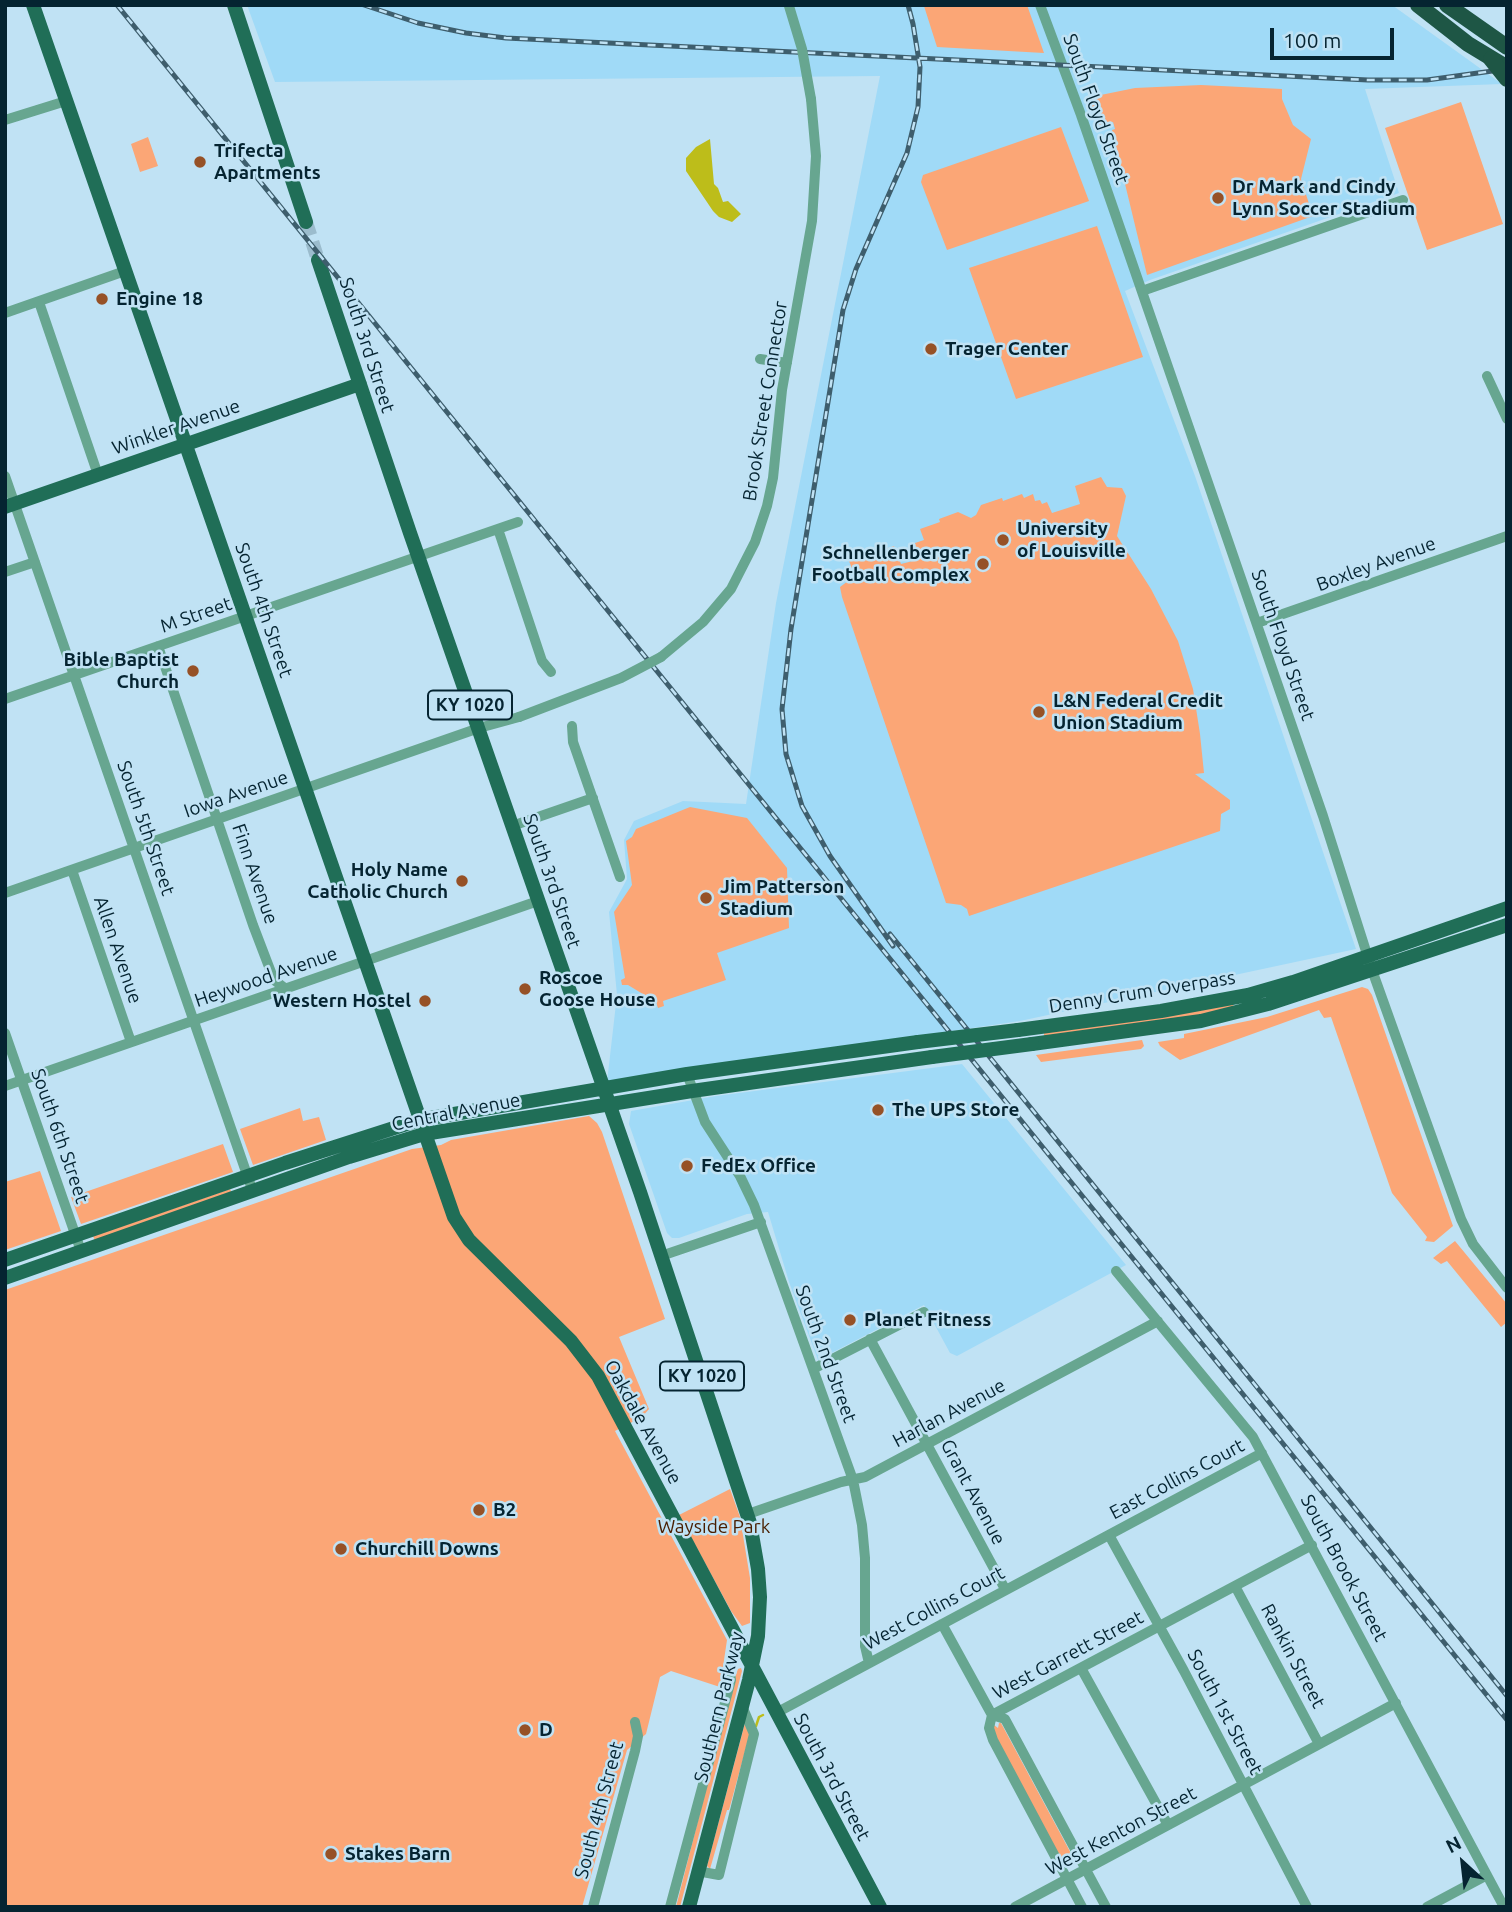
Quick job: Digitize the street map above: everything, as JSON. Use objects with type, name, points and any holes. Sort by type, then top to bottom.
[{"type":"highway","points":[[1419,5],[1491,59],[1507,67]]},
{"type":"highway","points":[[1447,5],[1507,47]]},
{"type":"highway","points":[[1491,59],[1507,79]]},
{"type":"main road","name":"South 4th Street","points":[[33,5],[459,1227]]},
{"type":"main road","points":[[234,5],[306,222]]},
{"type":"main road","name":"South 3rd Street","points":[[318,260],[748,1514]]},
{"type":"main road","name":"Winkler Avenue","points":[[10,506],[360,384]]},
{"type":"main road","points":[[1370,963],[1507,908]]},
{"type":"main road","points":[[1370,963],[1507,925]]},
{"type":"main road","name":"Denny Crum Overpass","points":[[918,1042],[1161,1011],[1226,999],[1370,963]]},
{"type":"main road","name":"Denny Crum Overpass","points":[[932,1057],[1201,1021],[1268,1004],[1370,963]]},
{"type":"main road","name":"Central Avenue","points":[[5,1260],[248,1175],[422,1127],[603,1088],[918,1042]]},
{"type":"main road","name":"Central Avenue","points":[[5,1278],[253,1192],[422,1127],[609,1104],[932,1057]]},
{"type":"main road","name":"Oakdale Avenue","points":[[459,1227],[570,1341],[597,1376],[751,1666]]},
{"type":"main road","name":"Southern Parkway","points":[[689,1907],[758,1636],[758,1569],[748,1514]]},
{"type":"main road","name":"South 3rd Street","points":[[751,1666],[880,1907]]},
{"type":"street","name":"Brook Street Connector","points":[[478,728],[519,716],[635,671],[661,657],[704,622],[731,589],[748,559],[762,525],[772,478],[787,363],[813,209],[815,141],[807,74],[789,5]]},
{"type":"street","name":"South Floyd Street","points":[[1040,5],[1081,115],[1257,623],[1370,963],[1465,1226],[1476,1248],[1507,1288]]},
{"type":"street","points":[[5,120],[66,101]]},
{"type":"street","points":[[1142,291],[1403,200]]},
{"type":"street","points":[[5,313],[125,271]]},
{"type":"street","points":[[39,302],[98,475]]},
{"type":"street","points":[[760,359],[787,363]]},
{"type":"street","points":[[1488,376],[1507,419]]},
{"type":"street","name":"South 5th Street","points":[[5,476],[10,506],[35,562],[253,1192]]},
{"type":"street","name":"M Street","points":[[5,699],[518,522]]},
{"type":"street","points":[[498,529],[542,661],[551,671]]},
{"type":"street","name":"Boxley Avenue","points":[[1257,623],[1507,536]]},
{"type":"street","points":[[5,572],[35,562]]},
{"type":"street","name":"Finn Avenue","points":[[158,646],[274,980],[286,989]]},
{"type":"street","points":[[572,726],[573,742],[620,877]]},
{"type":"street","name":"Iowa Avenue","points":[[5,893],[478,728]]},
{"type":"street","points":[[512,826],[593,799]]},
{"type":"street","name":"Allen Avenue","points":[[72,870],[131,1042]]},
{"type":"street","name":"Heywood Avenue","points":[[5,1086],[538,901]]},
{"type":"street","name":"South 6th Street","points":[[5,1033],[81,1251]]},
{"type":"street","name":"South 2nd Street","points":[[687,1074],[705,1122],[740,1176],[761,1222],[853,1480],[865,1553],[865,1646],[869,1663]]},
{"type":"street","points":[[661,1256],[761,1222]]},
{"type":"street","name":"South Brook Street","points":[[1116,1271],[1253,1437],[1504,1907]]},
{"type":"street","points":[[813,1369],[923,1312]]},
{"type":"street","name":"Harlan Avenue","points":[[748,1514],[865,1477],[1158,1321]]},
{"type":"street","name":"Grant Avenue","points":[[870,1339],[1005,1589]]},
{"type":"street","name":"East Collins Court","points":[[1109,1535],[1262,1453]]},
{"type":"street","name":"West Collins Court","points":[[776,1713],[1109,1535]]},
{"type":"street","name":"South 1st Street","points":[[1109,1535],[1160,1626],[1307,1907]]},
{"type":"street","name":"West Garrett Street","points":[[992,1715],[1312,1545]]},
{"type":"street","name":"Rankin Street","points":[[1235,1586],[1319,1744]]},
{"type":"street","points":[[942,1624],[992,1715],[989,1728],[993,1740],[1082,1907]]},
{"type":"street","points":[[670,1907],[731,1680],[729,1667]]},
{"type":"street","points":[[1081,1668],[1168,1825]]},
{"type":"street","name":"West Kenton Street","points":[[1015,1907],[1396,1703]]},
{"type":"street","points":[[697,1871],[719,1875],[754,1734],[742,1706]]},
{"type":"street","points":[[992,1715],[1005,1719],[1106,1907]]},
{"type":"street","name":"South 4th Street","points":[[593,1907],[635,1751],[638,1736],[635,1722]]},
{"type":"street","points":[[1427,1907],[1487,1875]]},
{"type":"shaded area","name":"University of Louisville","points":[[247,5],[1392,5],[1502,84],[1365,89],[1399,193],[1125,291],[1195,476],[1356,949],[1020,1021],[607,1082],[617,995],[609,912],[627,879],[624,840],[634,821],[683,801],[746,804],[776,603],[880,76],[275,82]]},
{"type":"shaded area","points":[[710,139],[714,184],[723,202],[728,201],[741,214],[732,222],[719,217],[713,211],[686,171],[686,158],[696,147]]},
{"type":"shaded area","points":[[962,1064],[1126,1265],[957,1356],[950,1353],[924,1305],[818,1360],[789,1282],[768,1212],[747,1214],[679,1238],[672,1238],[667,1233],[629,1124],[631,1111],[716,1096]]},
{"type":"green space","points":[[1027,5],[1044,53],[937,47],[924,6]]},
{"type":"green space","name":"Dr Mark and Cindy Lynn Soccer Stadium","points":[[1201,85],[1282,89],[1282,99],[1293,125],[1311,139],[1301,179],[1313,216],[1147,275],[1112,130],[1115,129],[1113,122],[1099,125],[1086,98],[1135,88]]},
{"type":"green space","points":[[1461,102],[1503,224],[1427,250],[1385,128]]},
{"type":"green space","points":[[1061,127],[1089,201],[947,250],[921,182],[923,175]]},
{"type":"green space","points":[[148,137],[158,166],[140,172],[131,144]]},
{"type":"green space","points":[[1097,226],[1143,357],[1016,399],[969,268]]},
{"type":"green space","name":"L&N Federal Credit Union Stadium","points":[[1101,477],[1107,487],[1122,488],[1126,496],[1117,536],[1151,589],[1178,641],[1193,689],[1200,734],[1204,773],[1195,774],[1230,800],[1230,809],[1221,814],[1220,831],[969,916],[967,909],[961,905],[946,903],[840,587],[852,578],[853,571],[849,561],[894,546],[901,564],[913,561],[909,549],[924,540],[920,529],[940,522],[939,519],[958,512],[971,518],[976,515],[981,505],[1022,494],[1024,498],[1033,494],[1035,501],[1040,500],[1042,504],[1047,502],[1052,513],[1080,504],[1075,486]]},
{"type":"green space","name":"Jim Patterson Stadium","points":[[690,807],[747,818],[787,868],[789,928],[717,953],[726,980],[663,1001],[664,1006],[658,1008],[656,1002],[628,985],[622,985],[621,980],[625,978],[614,912],[632,885],[626,841],[636,829]]},
{"type":"green space","points":[[1362,987],[1368,989],[1372,995],[1453,1226],[1434,1242],[1425,1241],[1427,1237],[1392,1193],[1331,1017],[1324,1018],[1319,1010],[1180,1060],[1158,1042],[1267,1017]]},
{"type":"green space","points":[[1233,1004],[1234,1008],[1207,1015],[1044,1037],[1044,1032]]},
{"type":"green space","points":[[1142,1040],[1144,1046],[1141,1049],[1041,1062],[1036,1055]]},
{"type":"green space","points":[[300,1108],[303,1121],[319,1117],[326,1140],[253,1165],[240,1129]]},
{"type":"green space","name":"Churchill Downs","points":[[589,1116],[602,1132],[665,1319],[619,1337],[649,1409],[642,1417],[615,1431],[727,1640],[720,1687],[671,1671],[660,1677],[646,1734],[627,1750],[582,1907],[5,1907],[5,1290],[412,1149]]},
{"type":"green space","points":[[223,1144],[233,1172],[81,1224],[71,1197]]},
{"type":"green space","points":[[40,1171],[61,1231],[5,1250],[5,1182]]},
{"type":"green space","points":[[230,1189],[232,1193],[95,1241],[93,1236]]},
{"type":"green space","points":[[1455,1241],[1507,1304],[1507,1322],[1501,1327],[1447,1261],[1441,1264],[1433,1258]]},
{"type":"green space","name":"Wayside Park","points":[[730,1489],[740,1517],[750,1578],[750,1623],[742,1626],[731,1611],[679,1515]]},
{"type":"green space","points":[[741,1668],[680,1907],[676,1907],[733,1683],[738,1669]]},
{"type":"green space","points":[[745,1723],[750,1733],[710,1869],[707,1866]]},
{"type":"green space","points":[[999,1723],[1074,1859],[1069,1864],[1063,1863],[993,1732],[994,1725],[998,1728]]},
{"type":"waterway","points":[[756,1726],[759,1717],[763,1715]]},
{"type":"tunnel","points":[[306,222],[318,260]]},
{"type":"railway","points":[[117,5],[1507,1720]]},
{"type":"railway","points":[[364,5],[418,23],[506,38],[1368,80],[1427,80],[1507,69]]},
{"type":"railway","points":[[893,946],[830,856],[802,806],[786,754],[782,709],[791,629],[843,310],[856,269],[907,153],[918,107],[920,67],[908,5]]},
{"type":"railway","points":[[890,934],[1507,1696]]},
{"type":"place","name":"Trifecta Apartments","points":[[200,162]]},
{"type":"place","name":"Dr Mark and Cindy Lynn Soccer Stadium","points":[[1218,198]]},
{"type":"place","name":"Engine 18","points":[[102,299]]},
{"type":"place","name":"Trager Center","points":[[931,349]]},
{"type":"place","name":"University of Louisville","points":[[1003,540]]},
{"type":"place","name":"Schnellenberger Football Complex","points":[[983,564]]},
{"type":"place","name":"Bible Baptist Church","points":[[193,671]]},
{"type":"place","name":"L&N Federal Credit Union Stadium","points":[[1039,712]]},
{"type":"place","name":"Holy Name Catholic Church","points":[[462,881]]},
{"type":"place","name":"Jim Patterson Stadium","points":[[706,898]]},
{"type":"place","name":"Roscoe Goose House","points":[[525,989]]},
{"type":"place","name":"Western Hostel","points":[[425,1001]]},
{"type":"place","name":"The UPS Store","points":[[878,1110]]},
{"type":"place","name":"FedEx Office","points":[[687,1166]]},
{"type":"place","name":"Planet Fitness","points":[[850,1320]]},
{"type":"place","name":"B2","points":[[479,1510]]},
{"type":"place","name":"Churchill Downs","points":[[341,1549]]},
{"type":"place","name":"D","points":[[525,1730]]},
{"type":"place","name":"Stakes Barn","points":[[331,1854]]}]
